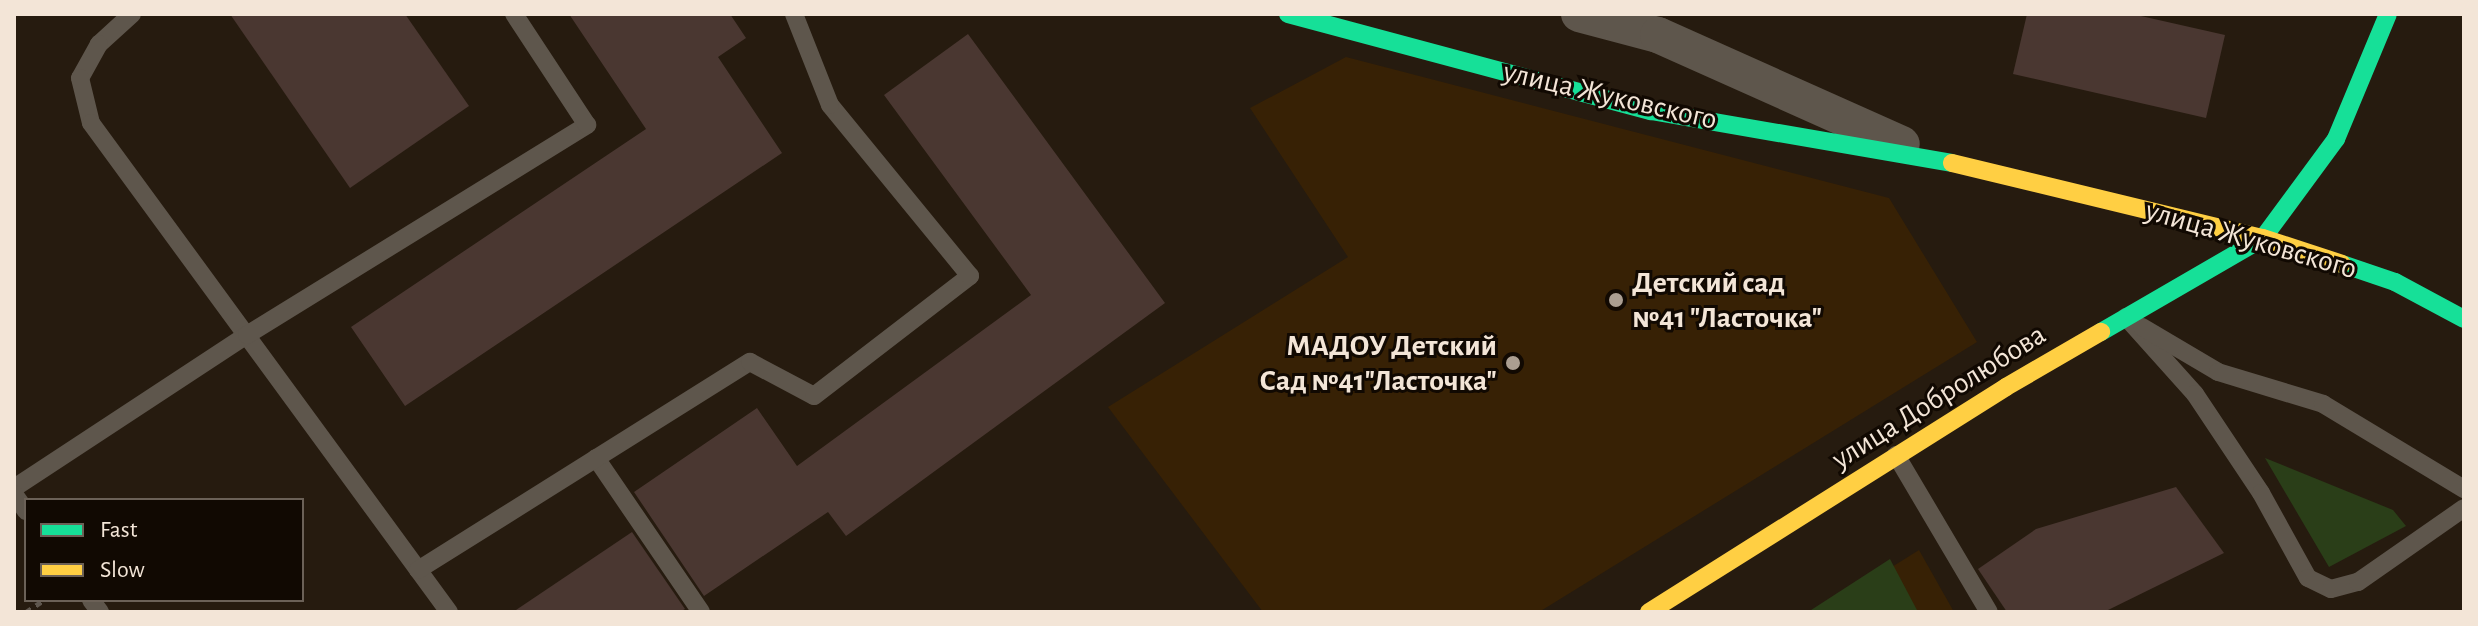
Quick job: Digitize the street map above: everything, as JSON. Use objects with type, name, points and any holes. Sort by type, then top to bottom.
[{"type":"street","name":"улица Жуковского","points":[[1288,14],[1651,111],[1936,159],[2263,238],[2395,282],[2464,319]]},
{"type":"street","name":"улица Жуковского","points":[[1579,14],[1658,35],[1936,159]]},
{"type":"street","points":[[2263,238],[2336,139],[2388,14]]},
{"type":"street","name":"улица Добролюбова","points":[[1649,612],[1896,455],[2263,238]]},
{"type":"lane","points":[[132,14],[99,44],[80,78],[91,123],[449,612]]},
{"type":"lane","points":[[14,491],[247,335],[587,125],[514,14]]},
{"type":"lane","points":[[418,570],[750,362],[814,396],[970,276],[830,105],[794,14]]},
{"type":"lane","points":[[2126,317],[2218,372],[2323,404],[2464,489]]},
{"type":"lane","points":[[2126,317],[2195,394],[2261,493],[2308,578],[2331,589],[2358,582],[2464,508]]},
{"type":"lane","points":[[1896,455],[1989,612]]},
{"type":"lane","points":[[596,458],[701,612]]},
{"type":"shaded area","name":"Детский сад №41 \"Ласточка\"","points":[[1346,57],[1889,198],[1977,342],[1539,612],[1263,612],[1108,407],[1348,257],[1250,108]]},
{"type":"shaded area","points":[[1919,550],[1954,612],[1820,612]]},
{"type":"green space","points":[[2265,458],[2393,510],[2406,526],[2329,567]]},
{"type":"green space","points":[[1890,559],[1918,612],[1808,612]]},
{"type":"building","points":[[230,14],[405,14],[469,106],[350,188]]},
{"type":"building","points":[[569,14],[730,14],[746,38],[718,57],[782,153],[405,406],[351,327],[646,129]]},
{"type":"building","points":[[2027,14],[2132,14],[2225,35],[2206,118],[2013,74]]},
{"type":"building","points":[[968,34],[1165,303],[846,536],[828,512],[704,596],[634,492],[757,408],[797,466],[1031,295],[884,95]]},
{"type":"building","points":[[2176,487],[2224,553],[2104,612],[2007,612],[1978,569],[2036,529]]},
{"type":"building","points":[[632,532],[685,609],[680,612],[513,612]]},
{"type":"traffic: fast","points":[[1288,14],[1651,111],[1952,163]]},
{"type":"traffic: fast","points":[[2101,332],[2263,238],[2336,139],[2388,14]]},
{"type":"traffic: fast","points":[[2342,264],[2395,282],[2464,319]]},
{"type":"traffic: slow","points":[[1952,163],[2263,238],[2342,264]]},
{"type":"traffic: slow","points":[[1649,612],[2006,387],[2101,332]]},
{"type":"place","name":"Детский сад №41 \"Ласточка\"","points":[[1616,300]]},
{"type":"place","name":"МАДОУ Детский Сад №41\"Ласточка\"","points":[[1513,363]]}]
